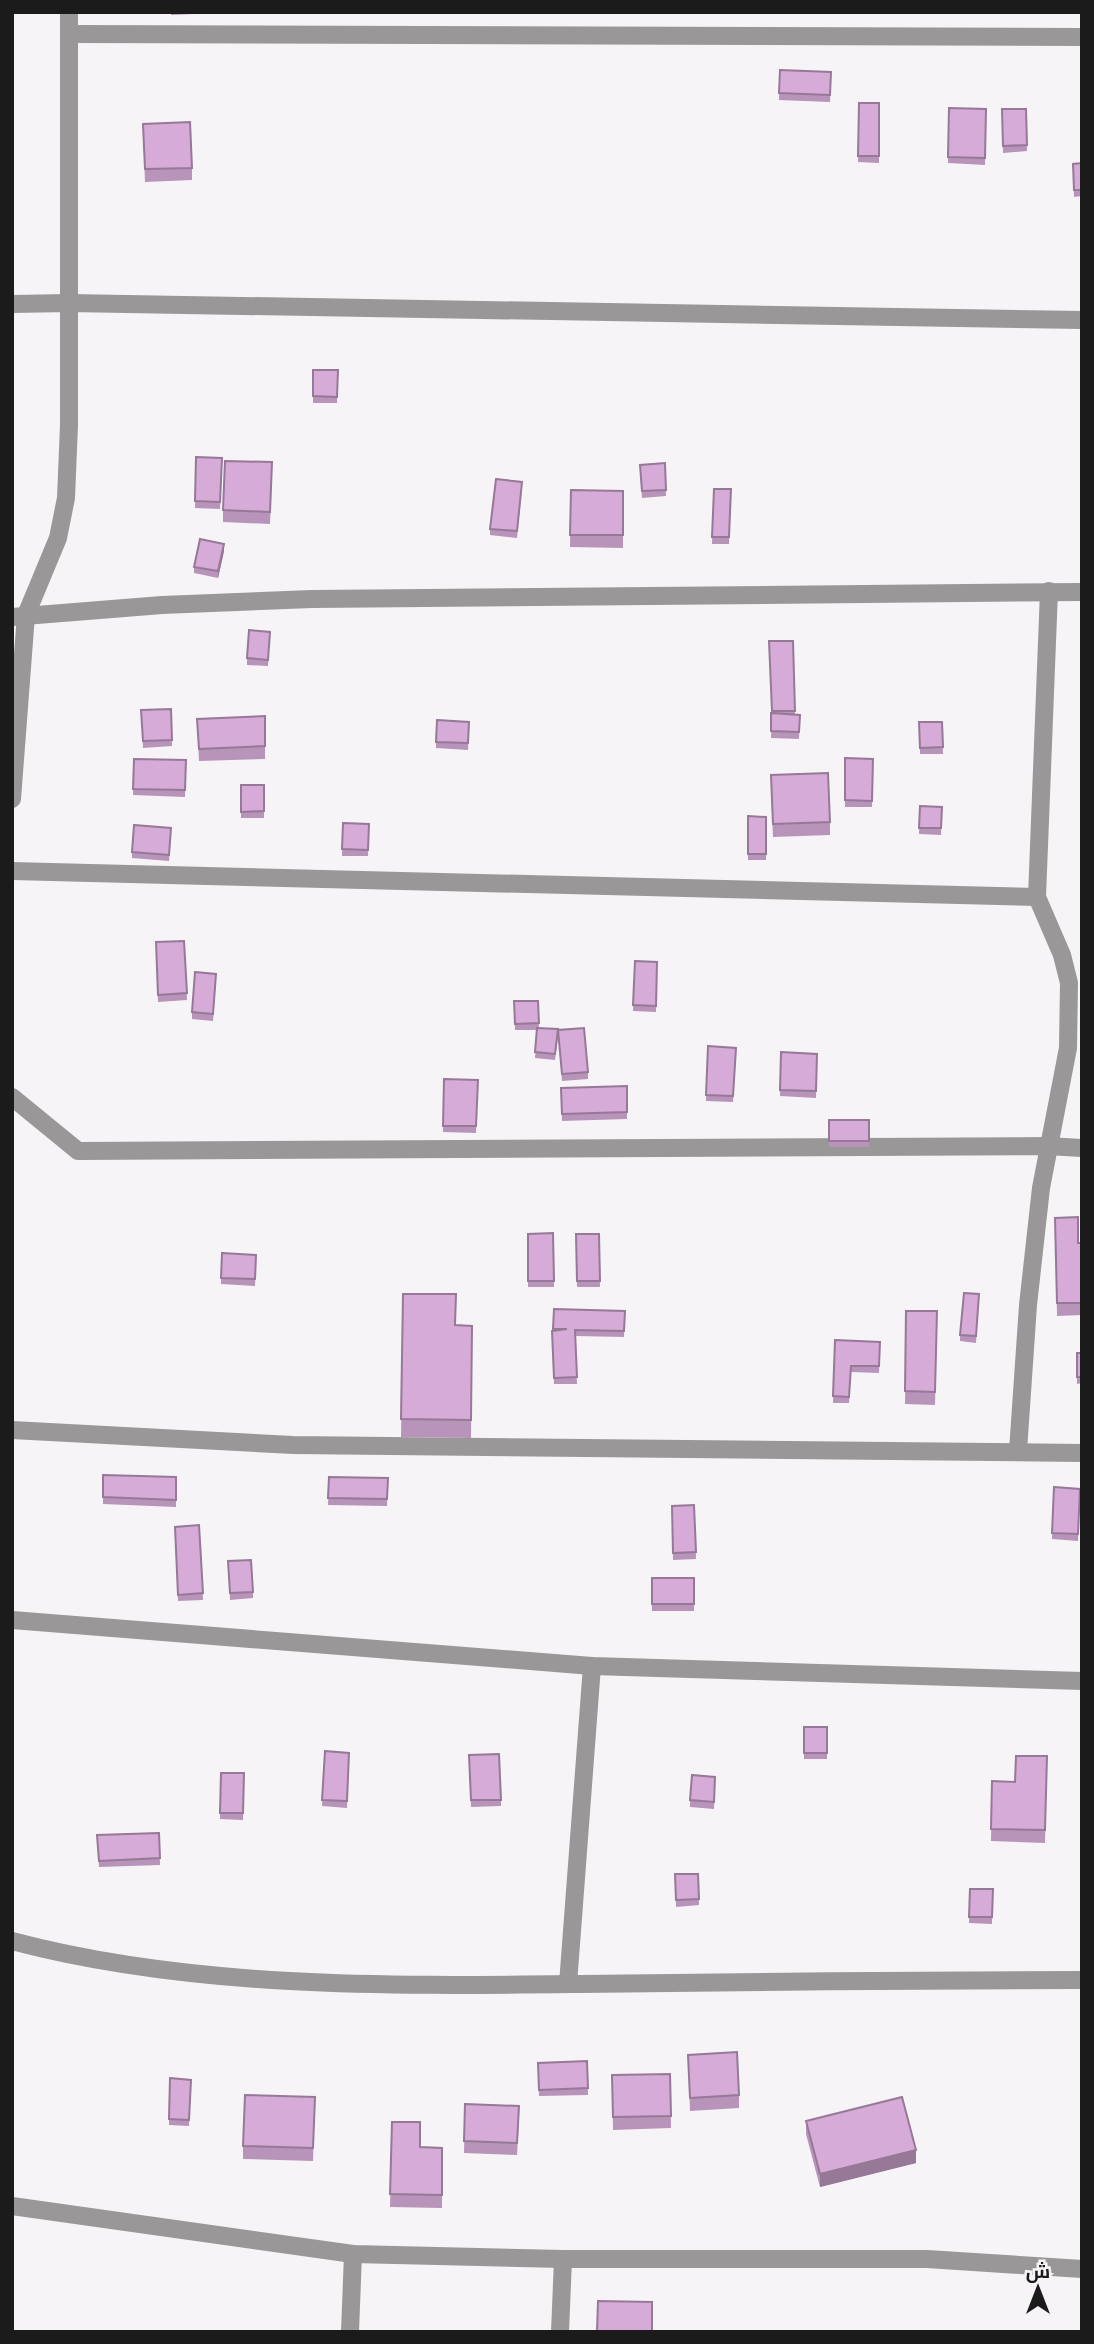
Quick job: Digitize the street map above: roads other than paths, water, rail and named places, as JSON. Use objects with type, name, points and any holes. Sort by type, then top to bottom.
[{"type":"street","points":[[12,799],[19,616],[58,538],[66,498],[69,425],[69,12]]},
{"type":"street","points":[[69,34],[1082,37]]},
{"type":"street","points":[[12,304],[1082,320]]},
{"type":"street","points":[[1018,1451],[1030,1292],[1047,1146],[1075,1045],[1069,983],[1062,955],[1037,897],[1049,591]]},
{"type":"street","points":[[19,616],[162,605],[312,599],[1082,592]]},
{"type":"street","points":[[12,872],[1037,897]]},
{"type":"street","points":[[12,1097],[78,1151],[1047,1146],[1082,1148]]},
{"type":"street","points":[[12,1430],[293,1446],[1082,1453]]},
{"type":"street","points":[[12,1620],[592,1666],[1082,1681]]},
{"type":"street","points":[[568,1984],[592,1666]]},
{"type":"street","points":[[12,1941],[49,1951],[135,1966],[286,1981],[428,1986],[1082,1980]]},
{"type":"street","points":[[12,2206],[353,2254],[563,2259],[927,2259],[1082,2269]]},
{"type":"street","points":[[350,2332],[353,2254]]},
{"type":"street","points":[[560,2332],[563,2259]]}]
